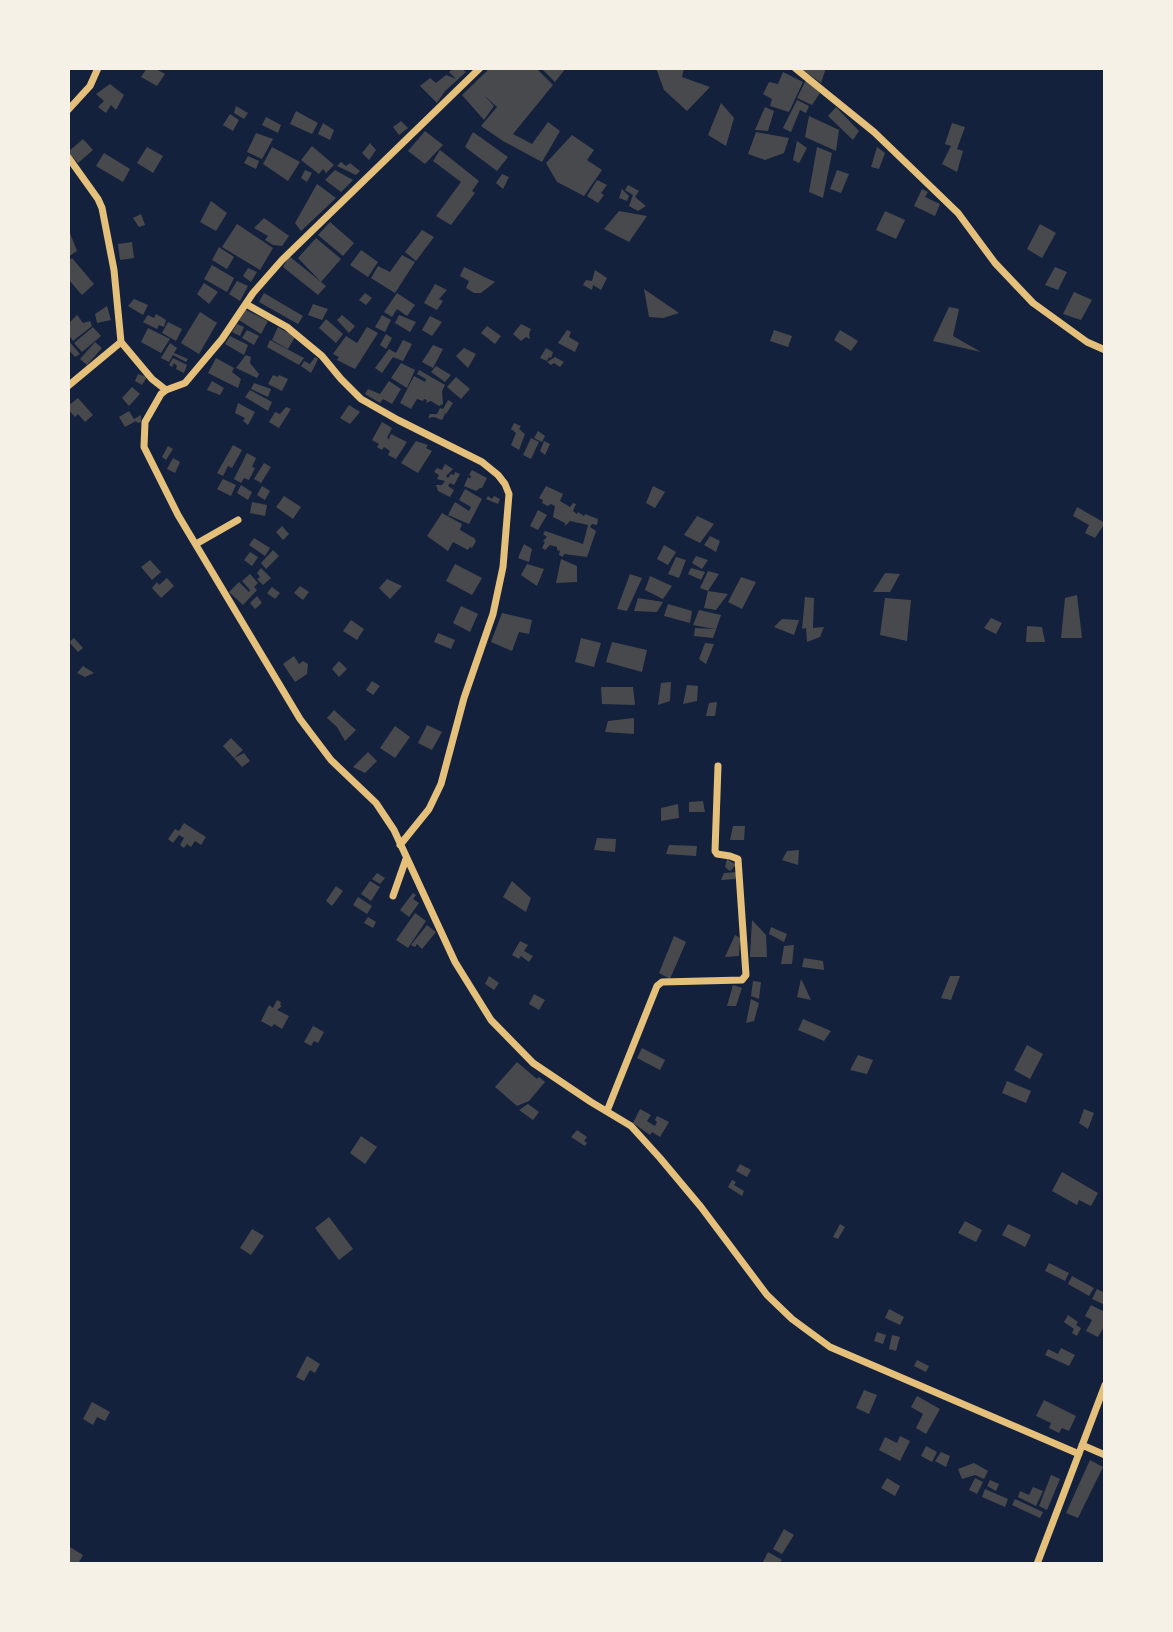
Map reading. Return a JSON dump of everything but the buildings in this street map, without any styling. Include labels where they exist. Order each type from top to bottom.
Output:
[{"type":"street","points":[[68,110],[90,86],[98,68]]},
{"type":"street","points":[[480,68],[282,260],[196,373],[185,383],[161,394],[145,422],[144,447],[178,515],[300,719],[331,760],[376,803],[394,830],[455,962],[491,1020],[533,1063],[631,1126],[701,1207],[767,1295],[792,1319],[830,1347],[1079,1454]]},
{"type":"street","points":[[795,68],[874,132],[958,213],[995,263],[1033,303],[1087,342],[1105,350]]},
{"type":"street","points":[[68,157],[102,208],[114,270],[121,342],[152,379],[166,390]]},
{"type":"street","points":[[246,304],[287,327],[322,356],[361,399],[482,462],[498,475],[509,494],[503,567],[493,614],[464,698],[441,784],[429,809],[400,845]]},
{"type":"street","points":[[68,386],[121,342]]},
{"type":"street","points":[[196,544],[238,520]]},
{"type":"street","points":[[607,1111],[657,986],[662,982],[742,980],[746,975],[738,859],[715,851],[718,766]]},
{"type":"street","points":[[393,896],[406,859]]},
{"type":"street","points":[[1037,1564],[1105,1385]]},
{"type":"street","points":[[1082,1445],[1105,1455]]}]
